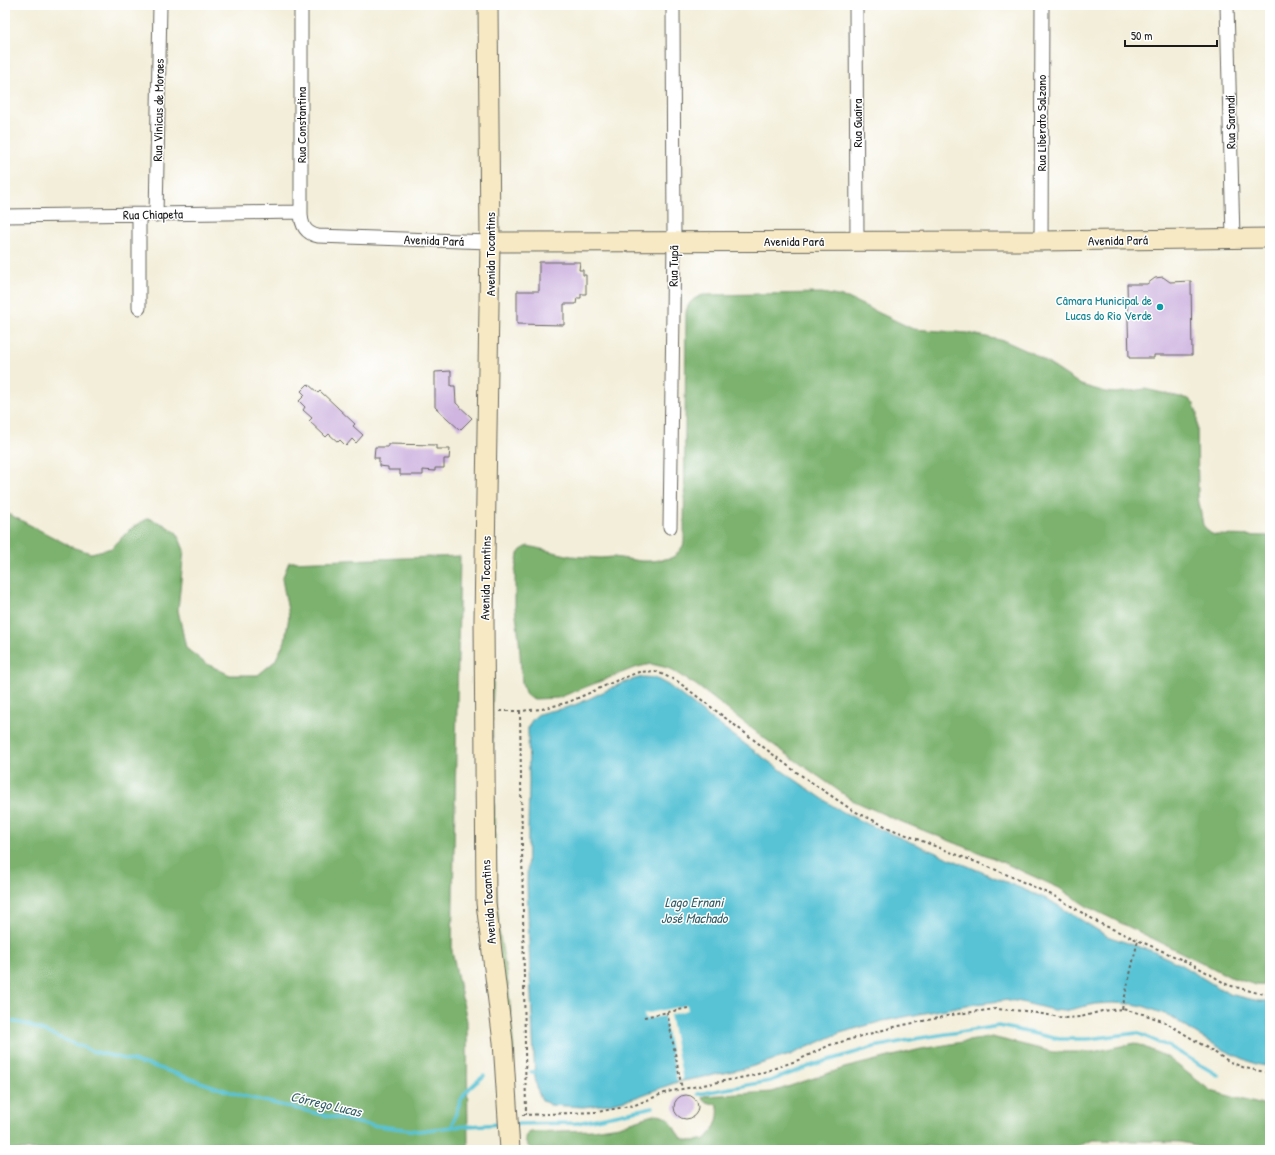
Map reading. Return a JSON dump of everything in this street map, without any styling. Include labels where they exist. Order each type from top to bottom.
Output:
[{"type":"street","name":"Rua Vinicus de Moraes","points":[[156,215],[160,5]]},
{"type":"street","name":"Rua Constantina","points":[[301,5],[301,212],[302,224],[305,229],[312,235],[318,236]]},
{"type":"street","name":"Avenida Tocantins","points":[[488,5],[490,242],[484,613],[486,902],[503,1042],[517,1115],[510,1149]]},
{"type":"street","name":"Rua Tupã","points":[[670,527],[674,241],[673,5]]},
{"type":"street","name":"Rua Guaíra","points":[[856,5],[857,241]]},
{"type":"street","name":"Rua Liberato Salzano","points":[[1041,241],[1042,5]]},
{"type":"street","name":"Rua Sarandí","points":[[1227,5],[1233,238]]},
{"type":"street","name":"Rua Chiapeta","points":[[5,216],[301,212]]},
{"type":"street","points":[[139,215],[139,308]]},
{"type":"street","name":"Avenida Pará","points":[[318,236],[490,242],[1041,241],[1270,238]]},
{"type":"path","points":[[484,712],[542,709],[569,702],[639,672],[655,671],[678,681],[792,769],[852,810],[891,829],[999,871],[1042,890],[1101,924],[1194,965],[1228,985],[1258,993],[1270,994]]},
{"type":"path","points":[[520,711],[517,1115],[597,1112],[635,1105],[667,1092],[755,1075],[796,1061],[836,1044],[894,1027],[957,1014],[996,1009],[1025,1011],[1065,1018],[1081,1017],[1102,1010],[1122,1009],[1143,1014],[1165,1022],[1230,1062],[1245,1068],[1270,1073]]},
{"type":"path","points":[[1122,1009],[1138,940]]},
{"type":"path","points":[[644,1017],[688,1008]]},
{"type":"path","points":[[667,1012],[682,1089]]},
{"type":"green space","points":[[822,293],[848,298],[913,329],[968,333],[1005,341],[1034,354],[1081,385],[1106,392],[1116,393],[1145,389],[1189,399],[1194,404],[1197,413],[1198,497],[1203,525],[1210,533],[1215,535],[1270,536],[1270,986],[1256,985],[1230,977],[1088,907],[1059,888],[993,858],[892,818],[852,800],[768,741],[696,685],[668,668],[651,664],[634,668],[558,698],[535,699],[526,695],[522,684],[515,607],[515,572],[518,554],[521,550],[528,546],[571,556],[600,558],[614,557],[641,561],[653,561],[671,558],[676,555],[683,546],[686,312],[690,303],[694,299],[703,295]]},
{"type":"green space","points":[[5,512],[72,547],[91,553],[112,548],[129,530],[148,518],[163,524],[177,533],[184,550],[178,610],[186,648],[205,663],[230,675],[258,675],[275,661],[285,641],[289,616],[282,579],[289,562],[460,556],[452,951],[467,1021],[468,1150],[5,1150]]},
{"type":"green space","points":[[491,653],[494,671],[492,709],[496,882],[499,931],[508,983],[514,1054],[511,1068],[492,883]]},
{"type":"green space","points":[[992,1037],[1053,1052],[1093,1052],[1135,1043],[1167,1057],[1211,1091],[1270,1107],[1270,1150],[1210,1150],[1196,1145],[1179,1142],[1093,1140],[1068,1150],[959,1150],[928,1146],[911,1150],[533,1150],[526,1144],[525,1141],[526,1136],[531,1132],[593,1130],[619,1126],[656,1114],[667,1118],[682,1138],[692,1141],[706,1139],[716,1124],[718,1106],[705,1101],[702,1098],[704,1096],[772,1092],[844,1068],[921,1049]]},
{"type":"water","name":"Lago Ernani José Machado","points":[[643,677],[655,678],[668,685],[768,761],[836,808],[860,821],[1049,900],[1107,936],[1152,951],[1178,963],[1229,994],[1259,1001],[1270,1001],[1270,1067],[1255,1064],[1222,1049],[1196,1034],[1170,1016],[1143,1006],[1113,1003],[1095,1004],[1064,1011],[1009,1000],[967,1005],[883,1021],[840,1033],[790,1055],[747,1068],[677,1082],[634,1098],[608,1104],[583,1107],[550,1105],[542,1100],[538,1092],[535,1078],[527,884],[529,781],[528,728],[532,720],[539,714],[572,706],[625,682]]},
{"type":"pier","points":[[687,1005],[688,1010],[670,1015],[683,1080],[677,1081],[664,1016],[645,1019],[644,1014]]},
{"type":"building","points":[[539,262],[580,262],[579,270],[583,270],[583,275],[586,275],[586,294],[581,294],[581,298],[577,298],[576,304],[564,304],[564,325],[517,324],[517,291],[539,291]]},
{"type":"building","name":"Câmara Municipal de Lucas do Rio Verde","points":[[1163,277],[1170,282],[1191,281],[1192,355],[1154,355],[1154,358],[1129,358],[1127,284],[1147,284],[1155,278]]},
{"type":"building","points":[[451,371],[451,386],[455,386],[456,403],[472,418],[460,430],[435,407],[435,372]]},
{"type":"building","points":[[308,384],[318,393],[320,391],[355,424],[353,426],[363,435],[356,443],[352,439],[346,446],[340,440],[338,442],[329,434],[326,437],[309,421],[312,418],[303,410],[305,407],[299,401],[305,395],[301,391]]},
{"type":"building","points":[[388,444],[436,445],[436,449],[450,449],[449,459],[444,459],[444,468],[435,468],[435,471],[423,470],[423,475],[400,475],[400,470],[388,470],[388,467],[379,466],[379,458],[374,458],[375,447],[388,447]]},
{"type":"building","points":[[686,1095],[695,1098],[698,1107],[695,1116],[686,1119],[677,1116],[674,1107],[677,1098]]},
{"type":"waterway","name":"Córrego Lucas","points":[[5,1020],[26,1024],[92,1051],[153,1066],[242,1096],[363,1124],[418,1131],[502,1124]]},
{"type":"waterway","points":[[698,1094],[770,1081],[816,1064],[874,1047],[920,1038],[999,1026],[1059,1039],[1088,1039],[1137,1033],[1172,1048],[1219,1076]]},
{"type":"waterway","points":[[452,1127],[462,1098],[470,1087],[484,1076]]},
{"type":"waterway","name":"Córrego Lucas","points":[[514,1124],[577,1123],[653,1107]]},
{"type":"place","name":"Câmara Municipal de Lucas do Rio Verde","points":[[1160,307]]}]
